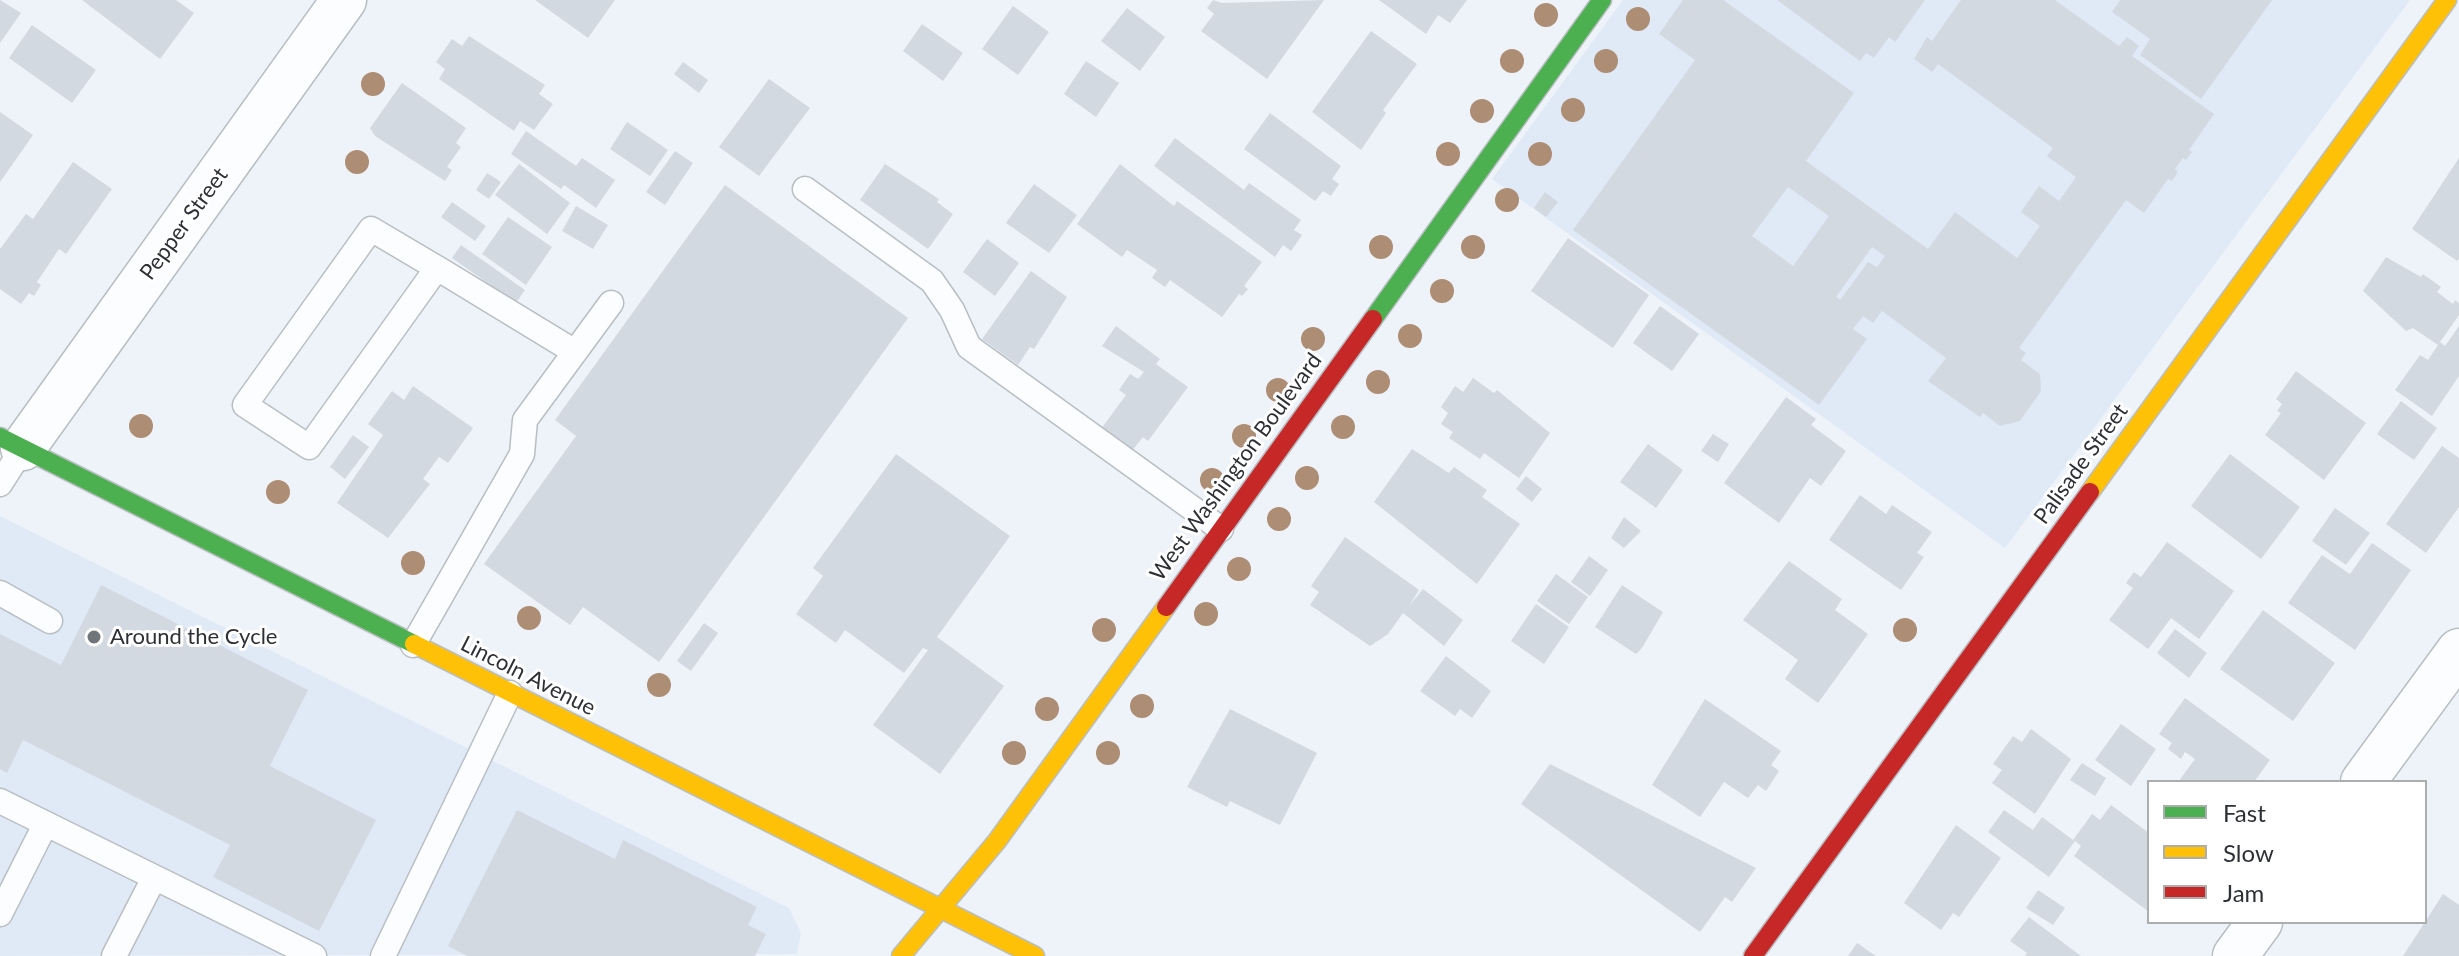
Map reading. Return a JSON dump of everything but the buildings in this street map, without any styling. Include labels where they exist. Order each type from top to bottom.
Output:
[{"type":"street","name":"Pepper Street","points":[[8,456],[344,0]]},
{"type":"street","name":"West Washington Boulevard","points":[[901,956],[997,841],[1602,0]]},
{"type":"street","name":"Palisade Street","points":[[1753,956],[2447,0]]},
{"type":"street","name":"Lincoln Avenue","points":[[8,456],[413,645],[1035,956]]},
{"type":"street","points":[[2364,780],[2459,651]]},
{"type":"street","points":[[2235,956],[2259,924]]},
{"type":"lane","points":[[805,189],[932,281],[952,310],[969,347],[1221,529]]},
{"type":"lane","points":[[437,268],[309,447],[245,405],[371,229],[437,268],[575,352]]},
{"type":"lane","points":[[413,645],[522,454],[525,420],[611,303]]},
{"type":"lane","points":[[0,593],[50,621]]},
{"type":"lane","points":[[383,956],[510,693]]},
{"type":"lane","points":[[0,801],[314,956]]},
{"type":"lane","points":[[0,914],[45,825]]},
{"type":"lane","points":[[114,956],[154,878]]},
{"type":"shaded area","points":[[1623,0],[2410,0],[2005,548],[1492,179]]},
{"type":"shaded area","points":[[0,516],[789,908],[801,933],[797,954],[0,956]]},
{"type":"traffic: fast","points":[[1373,319],[1602,0]]},
{"type":"traffic: fast","points":[[0,437],[414,644]]},
{"type":"traffic: slow","points":[[2090,492],[2447,0]]},
{"type":"traffic: slow","points":[[901,956],[997,841],[1166,607]]},
{"type":"traffic: slow","points":[[414,644],[1035,956]]},
{"type":"traffic: jam","points":[[1166,607],[1373,319]]},
{"type":"traffic: jam","points":[[1753,956],[2090,492]]},
{"type":"place","name":"Around the Cycle","points":[[94,637]]}]
